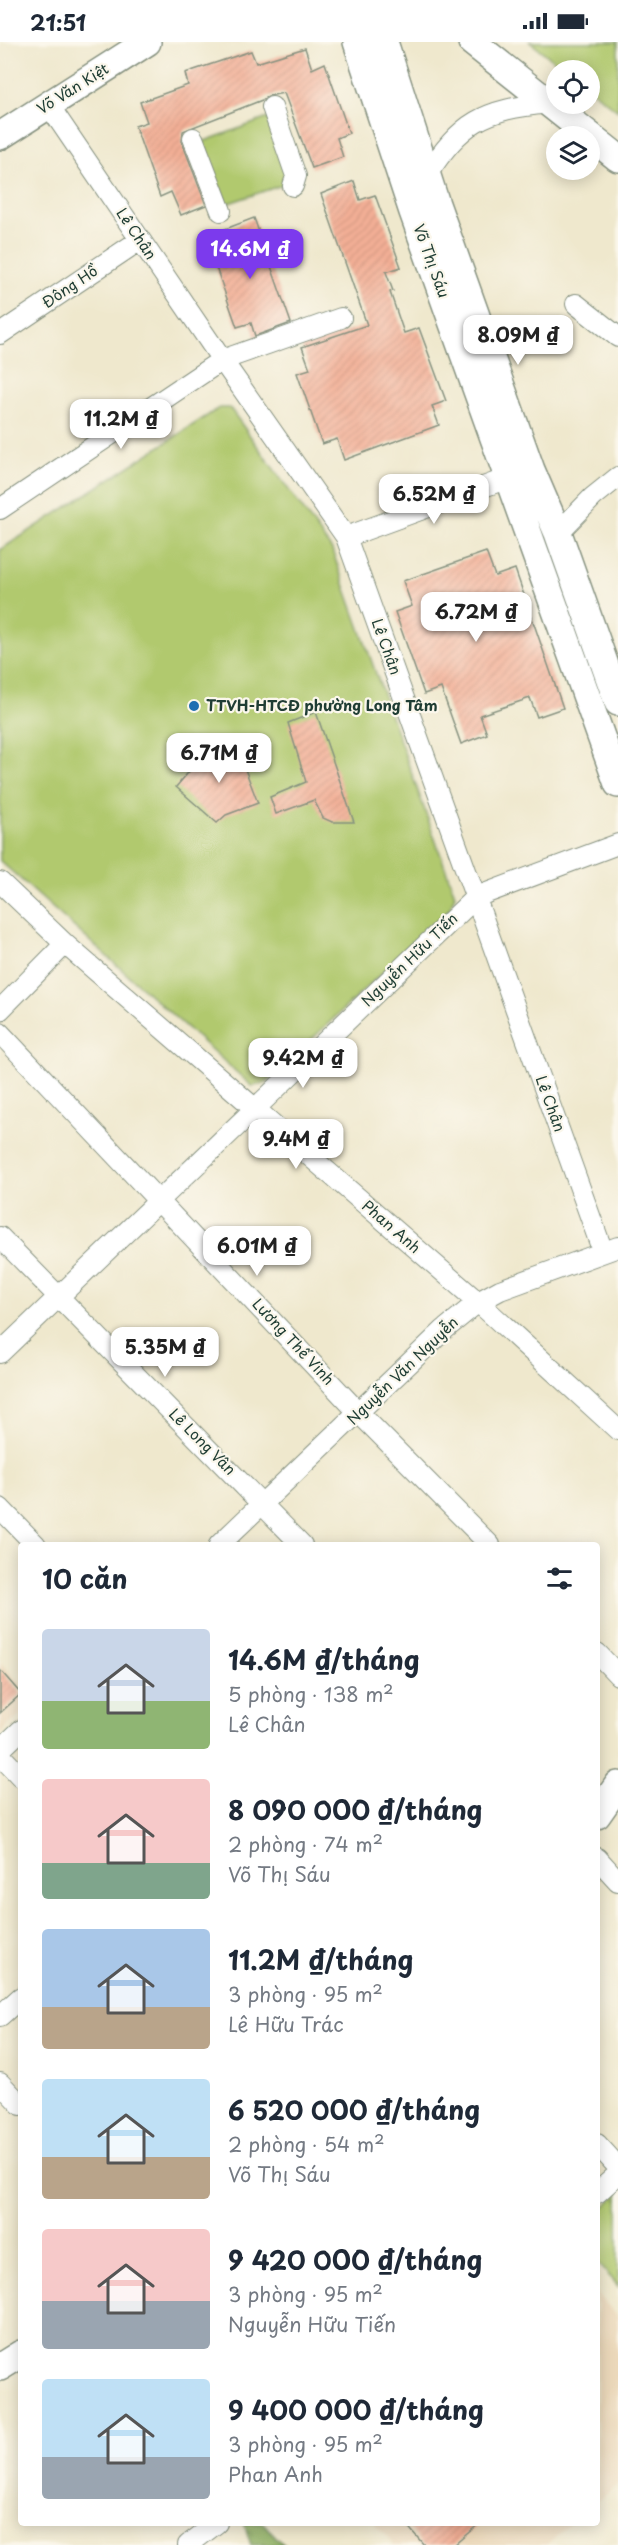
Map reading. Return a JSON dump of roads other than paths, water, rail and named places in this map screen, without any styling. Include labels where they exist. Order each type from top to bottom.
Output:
[{"type":"main road","name":"Võ Văn Kiệt","points":[[0,136],[147,42]]},
{"type":"main road","name":"Võ Thị Sáu","points":[[357,42],[392,151],[618,784]]},
{"type":"main road","name":"Võ Thị Sáu","points":[[384,42],[426,176],[531,470],[558,533],[618,702]]},
{"type":"main road","points":[[472,42],[546,101]]},
{"type":"main road","points":[[562,114],[618,158]]},
{"type":"main road","points":[[600,1811],[618,1785]]},
{"type":"main road","points":[[0,2367],[18,2356]]},
{"type":"street","points":[[426,176],[453,138],[469,124],[486,115],[514,107],[546,103]]},
{"type":"street","name":"Lê Chân","points":[[48,104],[346,537],[476,897],[610,1249]]},
{"type":"street","points":[[272,106],[296,176],[293,186]]},
{"type":"street","points":[[194,138],[221,212]]},
{"type":"street","name":"Đông Hồ","points":[[0,334],[140,240]]},
{"type":"street","points":[[576,304],[618,338]]},
{"type":"street","points":[[0,509],[222,360],[341,318]]},
{"type":"street","points":[[558,533],[593,496],[618,477]]},
{"type":"street","points":[[346,537],[508,478]]},
{"type":"street","name":"Nguyễn Hữu Tiến","points":[[0,1353],[476,897],[618,844]]},
{"type":"street","name":"Phan Anh","points":[[0,882],[65,944],[478,1302],[618,1430]]},
{"type":"street","points":[[0,1010],[65,944]]},
{"type":"street","name":"Lương Thế Vinh","points":[[0,1033],[360,1413],[487,1542]]},
{"type":"street","name":"Lê Long Vân","points":[[0,1237],[299,1542]]},
{"type":"street","name":"Nguyễn Văn Nguyễn","points":[[222,1542],[360,1413],[444,1330],[478,1302],[528,1278],[610,1249]]},
{"type":"street","points":[[0,1508],[33,1542]]},
{"type":"street","points":[[600,1656],[618,1675]]},
{"type":"street","points":[[0,1750],[18,1733]]},
{"type":"street","points":[[0,1755],[18,1774]]},
{"type":"street","points":[[600,1861],[618,1881]]},
{"type":"street","points":[[0,2016],[18,2000]]},
{"type":"street","points":[[0,2083],[18,2102]]},
{"type":"street","points":[[600,2147],[618,2167]]},
{"type":"street","points":[[600,2190],[618,2174]]},
{"type":"street","points":[[188,2545],[210,2526]]},
{"type":"place","name":"TTVH-HTCĐ phường Long Tâm","points":[[194,706]]}]
